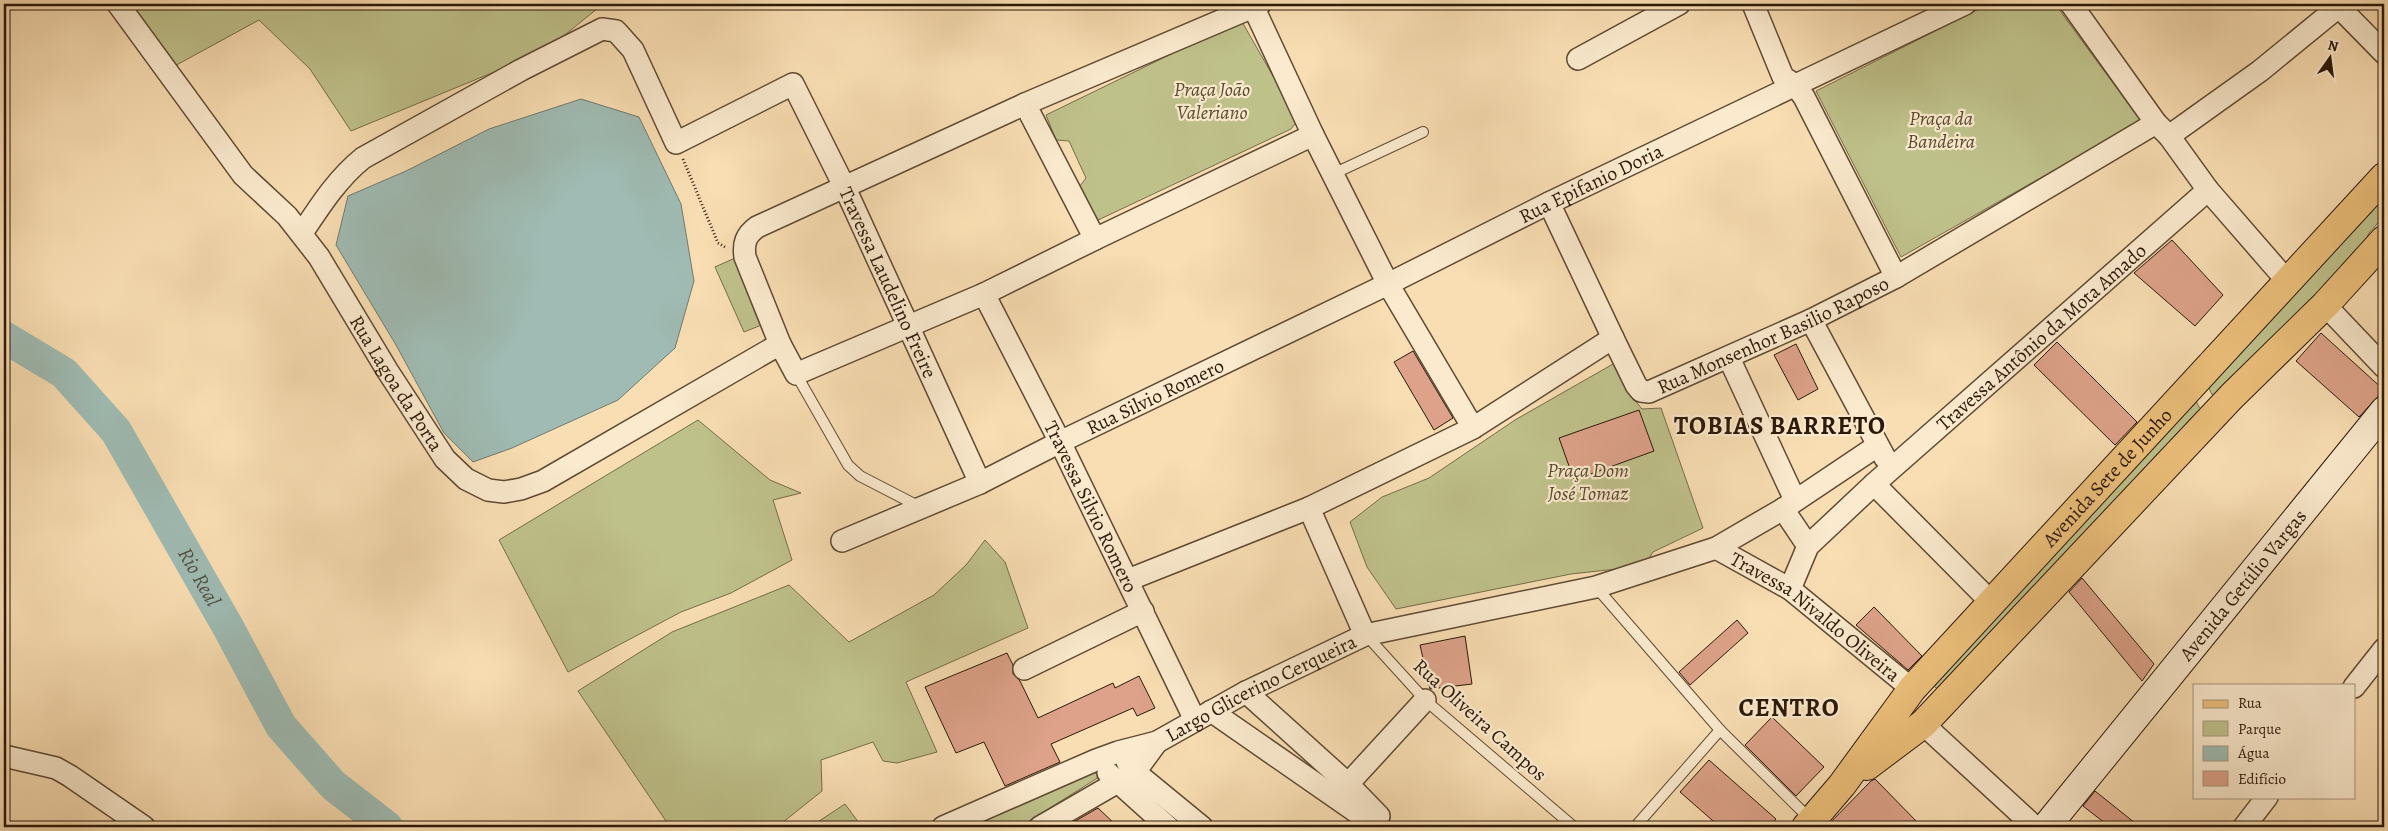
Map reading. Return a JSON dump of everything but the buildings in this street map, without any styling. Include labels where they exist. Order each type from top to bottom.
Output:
[{"type":"main road","name":"Avenida Sete de Junho","points":[[1808,825],[1842,785],[1912,689],[1993,604],[2288,282],[2380,185]]},
{"type":"main road","name":"Avenida Sete de Junho","points":[[1842,785],[1923,724],[2232,396],[2325,305],[2382,238]]},
{"type":"main road","points":[[2216,361],[2204,385],[2205,398],[2208,402],[2218,402],[2232,396]]},
{"type":"street","name":"Rua Lagoa da Porta","points":[[118,4],[243,175],[302,233],[319,257],[387,370],[446,460],[466,479],[488,490],[504,492],[521,489],[543,481],[780,344]]},
{"type":"street","points":[[1578,59],[1679,4]]},
{"type":"street","points":[[1752,4],[1784,77],[1795,85],[1804,97],[1896,277],[2163,130],[2260,71],[2340,5],[2384,53]]},
{"type":"street","points":[[1795,85],[1965,4]]},
{"type":"street","points":[[2071,4],[2208,190],[2288,282]]},
{"type":"street","points":[[1313,135],[984,294],[796,374],[780,344],[744,257],[746,237],[757,227],[1025,104],[1256,5],[1313,135],[1388,284],[1473,428]]},
{"type":"street","points":[[302,233],[347,170],[363,158],[521,70],[602,29],[616,31],[633,50],[676,143]]},
{"type":"street","name":"Travessa Laudelino Freire","points":[[676,143],[793,84],[845,188],[980,483]]},
{"type":"street","name":"Rua Epifanio Doria","points":[[1388,284],[1549,203],[1795,85]]},
{"type":"street","points":[[1025,104],[1095,239]]},
{"type":"street","name":"Travessa Antônio da Mota Amado","points":[[1808,546],[1874,484],[2208,190]]},
{"type":"street","points":[[1128,580],[1308,508],[1473,428],[1613,338],[1549,203]]},
{"type":"street","name":"Rua Monsenhor Basilio Raposo","points":[[1613,338],[1636,385],[1641,391],[1649,392],[1811,320],[1896,277]]},
{"type":"street","name":"Rua Silvio Romero","points":[[842,541],[980,483],[1060,442],[1388,284]]},
{"type":"street","name":"Travessa Silvio Romero","points":[[984,294],[1060,442],[1143,611],[1203,715]]},
{"type":"street","points":[[2325,305],[2384,368]]},
{"type":"street","points":[[1811,320],[1877,446],[1892,469]]},
{"type":"street","points":[[1729,358],[1808,546],[1790,589]]},
{"type":"street","name":"Avenida Getúlio Vargas","points":[[2046,827],[2384,412]]},
{"type":"street","points":[[1308,508],[1365,635],[1596,587],[1716,548],[1789,504],[1877,446]]},
{"type":"street","points":[[1874,484],[1993,604]]},
{"type":"street","name":"Travessa Nivaldo Oliveira","points":[[1716,548],[1790,589],[1912,689]]},
{"type":"street","points":[[1024,669],[1143,611]]},
{"type":"street","name":"Largo Glicerino Cerqueira","points":[[943,827],[1096,760],[1157,742],[1246,692],[1365,635]]},
{"type":"street","points":[[2356,684],[2384,649]]},
{"type":"street","points":[[1246,692],[1348,784],[1390,827]]},
{"type":"street","points":[[1348,784],[1425,700]]},
{"type":"street","points":[[1203,715],[1378,827]]},
{"type":"street","points":[[1923,724],[2035,827]]},
{"type":"street","name":"Largo Glicerino Cerqueira","points":[[1040,827],[1135,772],[1157,742]]},
{"type":"street","points":[[1118,752],[1135,772],[1202,827]]},
{"type":"street","points":[[4,756],[43,764],[63,772],[144,827]]},
{"type":"street","points":[[1096,760],[1116,782],[1168,827]]},
{"type":"street","points":[[2244,827],[2267,798]]},
{"type":"lane","points":[[1333,174],[1424,132]]},
{"type":"lane","points":[[796,374],[848,466],[860,476],[921,507]]},
{"type":"lane","points":[[1596,587],[1720,730],[1808,825]]},
{"type":"lane","name":"Rua Oliveira Campos","points":[[1365,635],[1425,700],[1574,827]]},
{"type":"lane","points":[[1635,827],[1720,730]]},
{"type":"path","points":[[676,143],[718,244],[744,257]]},
{"type":"green space","points":[[122,4],[603,4],[545,51],[351,131],[310,69],[259,20],[171,68]]},
{"type":"green space","name":"Praça da Bandeira","points":[[1989,4],[2055,4],[2141,121],[1901,257],[1816,91]]},
{"type":"green space","name":"Praça João Valeriano","points":[[1241,20],[1298,120],[1291,129],[1096,221],[1080,186],[1086,178],[1069,141],[1056,140],[1046,115]]},
{"type":"green space","points":[[2384,191],[2384,216],[2369,233],[2360,251],[2220,396],[2213,396],[2209,389],[2210,384]]},
{"type":"green space","points":[[735,258],[764,324],[744,332],[715,267]]},
{"type":"green space","name":"Praça Dom José Tomaz","points":[[1613,364],[1628,392],[1642,409],[1661,408],[1703,528],[1653,552],[1644,566],[1571,574],[1396,609],[1367,567],[1350,522],[1382,497],[1429,478],[1515,420]]},
{"type":"green space","points":[[2193,395],[2199,407],[2207,413],[1941,688],[1936,688],[1932,684]]},
{"type":"green space","points":[[698,420],[770,480],[801,493],[773,500],[792,560],[731,593],[681,612],[568,672],[499,540]]},
{"type":"green space","points":[[985,540],[1005,562],[1028,628],[906,682],[937,752],[897,763],[883,761],[873,742],[821,760],[822,791],[777,827],[670,827],[578,691],[672,632],[789,585],[849,642],[934,595],[966,565]]},
{"type":"green space","points":[[1092,773],[1098,773],[1099,777],[1020,827],[966,827]]},
{"type":"green space","points":[[845,804],[862,827],[810,827]]},
{"type":"water","points":[[581,99],[639,117],[681,204],[694,281],[675,348],[618,400],[512,448],[473,462],[444,433],[396,345],[336,245],[348,196],[406,171],[489,129]]},
{"type":"waterway","name":"Rio Real","points":[[4,337],[64,373],[116,431],[228,627],[281,726],[333,785],[387,827]]},
{"type":"district","name":"TOBIAS BARRETO","points":[[1780,426]]},
{"type":"district","name":"CENTRO","points":[[1789,708]]}]
